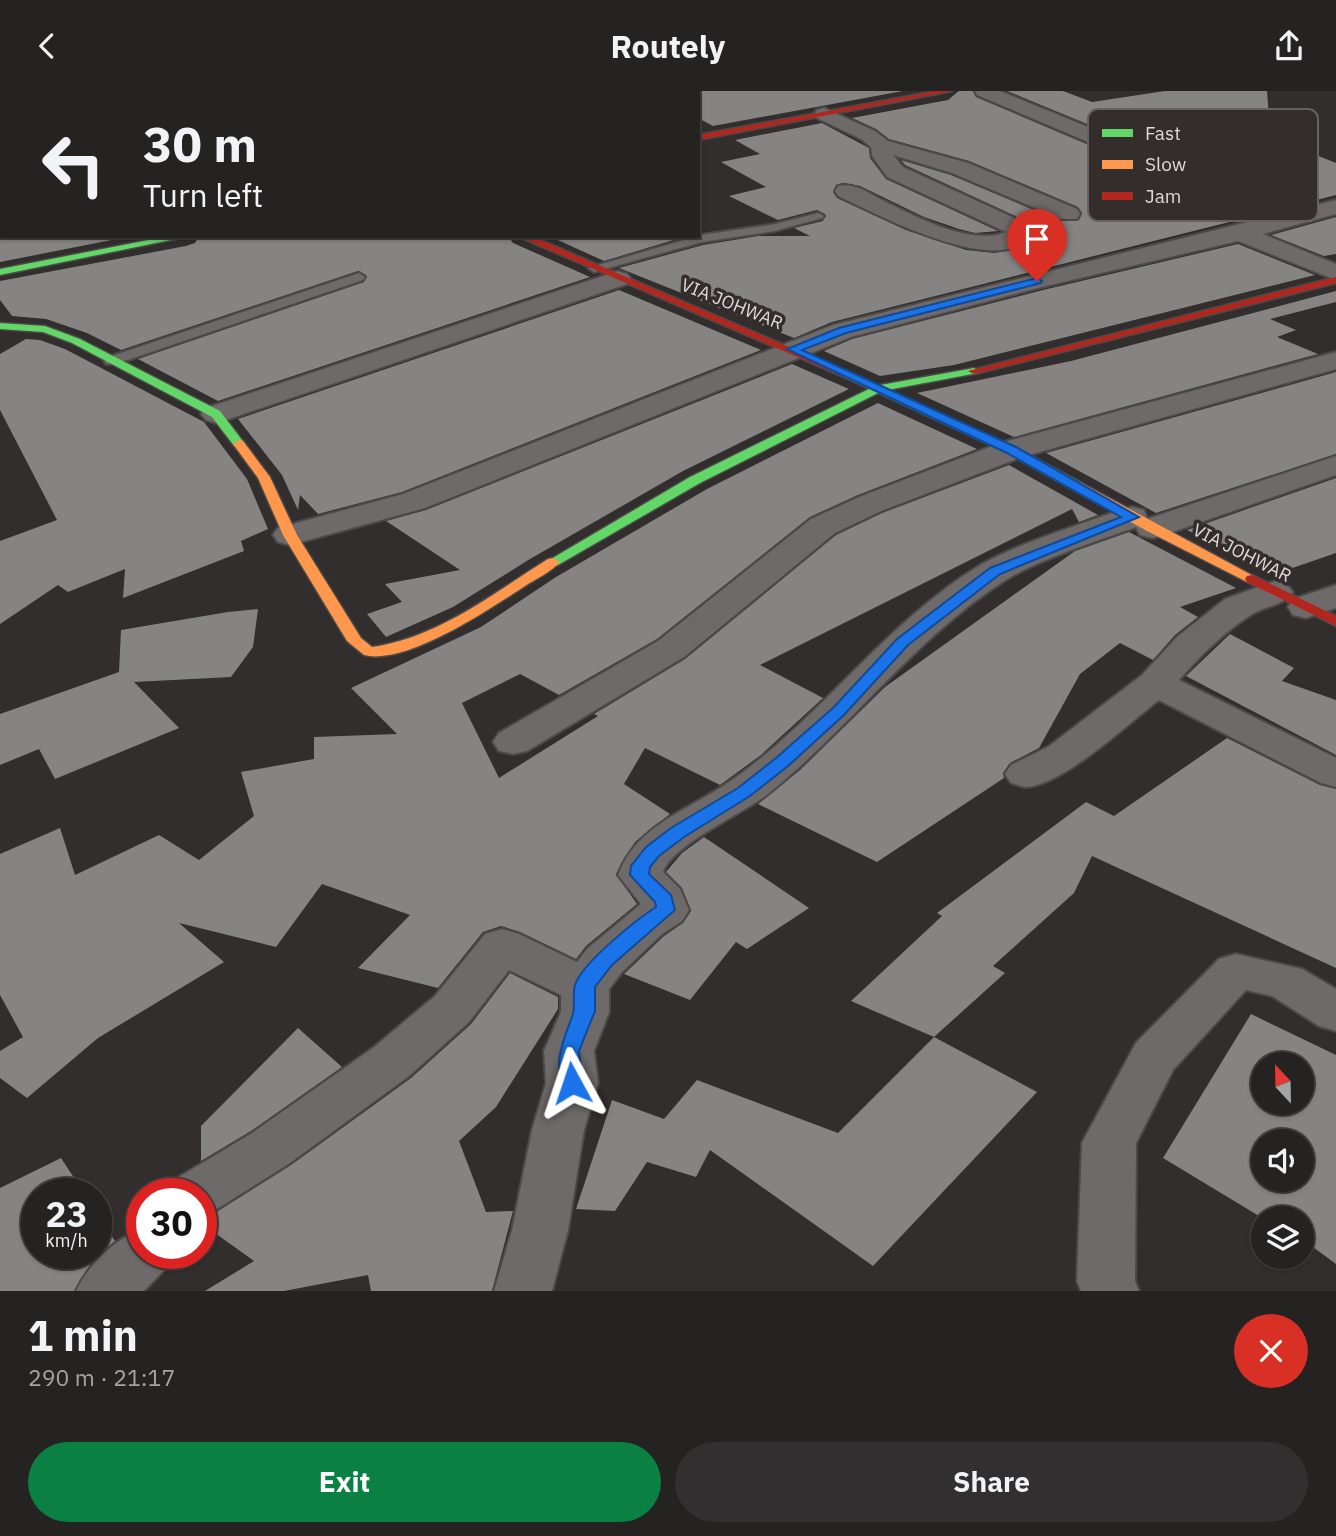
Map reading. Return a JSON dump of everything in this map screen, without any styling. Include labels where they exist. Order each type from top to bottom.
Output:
[{"type":"street","points":[[700,138],[824,114],[897,91]]},
{"type":"street","points":[[700,128],[948,91]]},
{"type":"street","points":[[984,91],[1088,134]]},
{"type":"street","points":[[824,114],[868,135],[881,145],[960,168],[1069,214]]},
{"type":"street","points":[[881,145],[888,165],[906,177],[1017,228],[1021,234],[1014,239],[988,244],[963,242],[846,191],[906,177]]},
{"type":"street","points":[[1318,212],[1336,207]]},
{"type":"street","points":[[290,535],[414,501],[842,331],[1284,221]]},
{"type":"street","points":[[1240,233],[1336,273]]},
{"type":"street","points":[[0,272],[118,238]]},
{"type":"street","points":[[0,259],[170,238]]},
{"type":"street","name":"VIA JOHWAR","points":[[526,238],[606,274],[793,349],[879,388],[1011,450],[1142,522],[1313,604]]},
{"type":"street","points":[[216,414],[606,274]]},
{"type":"street","points":[[0,326],[45,330],[76,341],[216,414],[264,477],[290,535],[355,641],[369,652],[395,650],[467,617],[543,568],[695,480],[879,388],[956,376],[1336,281]]},
{"type":"street","points":[[513,742],[671,649],[823,526],[870,504],[1011,450],[1336,360]]},
{"type":"street","points":[[523,1291],[540,1230],[558,1130],[572,1083],[569,1051],[585,1011],[585,986],[605,960],[646,923],[666,910],[664,899],[640,875],[640,866],[653,852],[678,832],[744,792],[782,762],[838,711],[903,642],[995,571],[1142,522],[1336,465]]},
{"type":"street","points":[[1026,774],[1062,756],[1156,683],[1190,645],[1238,607],[1313,604]]},
{"type":"street","points":[[1156,683],[1336,774]]},
{"type":"street","points":[[217,1181],[271,1148],[391,1062],[452,1009],[502,946],[585,986]]},
{"type":"street","points":[[1110,1291],[1107,1281],[1109,1143],[1154,1057],[1236,971],[1285,981],[1336,1013]]},
{"type":"street","points":[[105,1291],[128,1269]]},
{"type":"lane","points":[[606,274],[701,239],[775,227],[818,216]]},
{"type":"lane","points":[[111,361],[359,277]]},
{"type":"building","points":[[700,91],[903,91],[713,126],[700,119]]},
{"type":"building","points":[[959,91],[973,91],[976,97],[1088,145],[1088,221],[1233,221],[832,322],[794,338],[619,268],[703,245],[758,236],[810,236],[794,228],[823,221],[825,214],[817,210],[778,220],[729,196],[766,187],[721,162],[760,154],[735,140],[822,123],[869,148],[870,158],[886,179],[998,231],[975,233],[959,229],[924,217],[860,186],[844,183],[836,185],[833,192],[837,198],[906,230],[966,250],[994,253],[1018,249],[1036,234],[1026,221],[905,165],[901,160],[951,175],[1060,221],[1079,220],[1082,213],[1078,207],[969,161],[889,139],[876,129],[852,118],[948,100]]},
{"type":"building","points":[[1007,91],[1063,91],[1092,102],[1165,91],[1267,91],[1268,109],[1088,109],[1088,124]]},
{"type":"building","points":[[1318,156],[1336,163],[1336,195],[1318,200]]},
{"type":"building","points":[[1336,217],[1336,254],[1324,256],[1271,235]]},
{"type":"building","points":[[0,238],[122,238],[0,262]]},
{"type":"building","points":[[198,238],[509,238],[513,243],[590,277],[218,401],[138,359],[364,282],[366,275],[358,271],[121,350],[87,333],[46,319],[12,316],[0,300],[0,281],[195,243]]},
{"type":"building","points":[[553,238],[680,238],[604,261]]},
{"type":"building","points":[[1238,244],[1315,275],[954,365],[880,376],[824,351],[852,339]]},
{"type":"building","points":[[619,290],[761,350],[402,492],[318,514],[300,495],[298,510],[282,475],[238,419]]},
{"type":"building","points":[[1336,291],[1336,302],[1270,319],[1296,330],[1277,337],[1318,354],[1014,437],[917,393],[1071,361]]},
{"type":"building","points":[[26,339],[40,340],[65,349],[204,422],[247,479],[268,529],[241,541],[244,551],[123,598],[125,569],[68,592],[58,585],[0,624],[0,541],[57,520],[0,410],[0,354]]},
{"type":"building","points":[[792,364],[849,389],[683,471],[530,559],[453,607],[386,637],[367,614],[402,602],[385,584],[460,570],[386,521],[426,510]]},
{"type":"building","points":[[1336,372],[1336,454],[1156,513],[1046,453]]},
{"type":"building","points":[[878,403],[977,449],[858,495],[810,517],[657,639],[559,695],[520,674],[462,703],[499,778],[598,716],[594,714],[685,659],[836,535],[882,513],[1009,465],[1098,515],[1079,522],[1072,509],[760,665],[823,698],[761,755],[720,785],[645,748],[624,784],[670,814],[635,842],[616,874],[637,904],[586,946],[576,959],[520,932],[501,926],[483,932],[438,988],[358,968],[410,915],[322,884],[276,947],[179,923],[224,962],[98,1038],[27,1098],[0,1078],[0,1051],[23,1037],[0,995],[0,854],[60,828],[75,875],[159,835],[199,860],[254,816],[241,772],[314,759],[314,737],[397,734],[351,688],[481,627],[556,577],[707,489]]},
{"type":"building","points":[[1336,478],[1336,553],[1275,574],[1187,530]]},
{"type":"building","points":[[1129,532],[1236,588],[1180,607],[1198,617],[1175,635],[1153,660],[1120,643],[1080,674],[1039,748],[1010,763],[1003,773],[1004,778],[877,862],[758,804],[800,770],[885,687],[1075,551]]},
{"type":"building","points":[[258,609],[253,647],[231,677],[134,682],[179,728],[55,779],[39,749],[0,765],[0,714],[119,672],[121,630]]},
{"type":"building","points":[[1230,634],[1294,668],[1282,681],[1336,700],[1336,755],[1186,676]]},
{"type":"building","points":[[1227,738],[1320,785],[1336,789],[1336,968],[1092,856],[1074,893],[993,966],[1005,973],[934,1037],[851,1001],[942,916],[937,913],[1086,802],[1114,816]]},
{"type":"building","points":[[704,837],[809,908],[747,949],[736,942],[690,1000],[624,974],[664,936],[683,923],[691,911],[682,888],[666,872],[682,853]]},
{"type":"building","points":[[510,973],[558,997],[558,1009],[496,1107],[459,1141],[486,1212],[513,1211],[492,1291],[371,1291],[368,1275],[284,1291],[205,1291],[254,1261],[217,1234],[217,1211],[291,1165],[411,1078],[471,1024]]},
{"type":"building","points":[[1251,1014],[1336,1055],[1336,1264],[1314,1248],[1314,1206],[1251,1206],[1251,1211],[1163,1158]]},
{"type":"building","points":[[298,1028],[342,1067],[251,1131],[201,1161],[201,1126]]},
{"type":"building","points":[[934,1037],[1037,1092],[873,1266],[710,1150],[696,1177],[647,1162],[615,1211],[576,1209],[612,1100],[664,1119],[697,1080],[838,1133]]},
{"type":"building","points":[[61,1158],[74,1178],[21,1178],[21,1269],[87,1269],[74,1291],[0,1291],[0,1188]]},
{"type":"traffic: fast","points":[[0,272],[175,238]]},
{"type":"traffic: fast","points":[[0,326],[45,329],[76,341],[216,414],[239,444]]},
{"type":"traffic: fast","points":[[553,562],[695,480],[879,388],[974,371]]},
{"type":"traffic: slow","points":[[848,375],[1011,450],[1152,528],[1252,579]]},
{"type":"traffic: slow","points":[[239,444],[264,477],[290,535],[355,641],[369,652],[419,641],[442,630],[553,562]]},
{"type":"traffic: jam","points":[[700,138],[948,91]]},
{"type":"traffic: jam","points":[[527,238],[848,375]]},
{"type":"traffic: jam","points":[[974,371],[1336,280]]},
{"type":"traffic: jam","points":[[1252,579],[1336,622]]},
{"type":"route","points":[[572,1083],[569,1051],[585,1011],[585,986],[605,960],[646,923],[666,910],[664,899],[640,875],[640,866],[653,852],[678,832],[744,792],[782,762],[838,711],[903,642],[995,571],[1132,517],[1011,450],[793,349],[842,331],[1037,281]]}]
